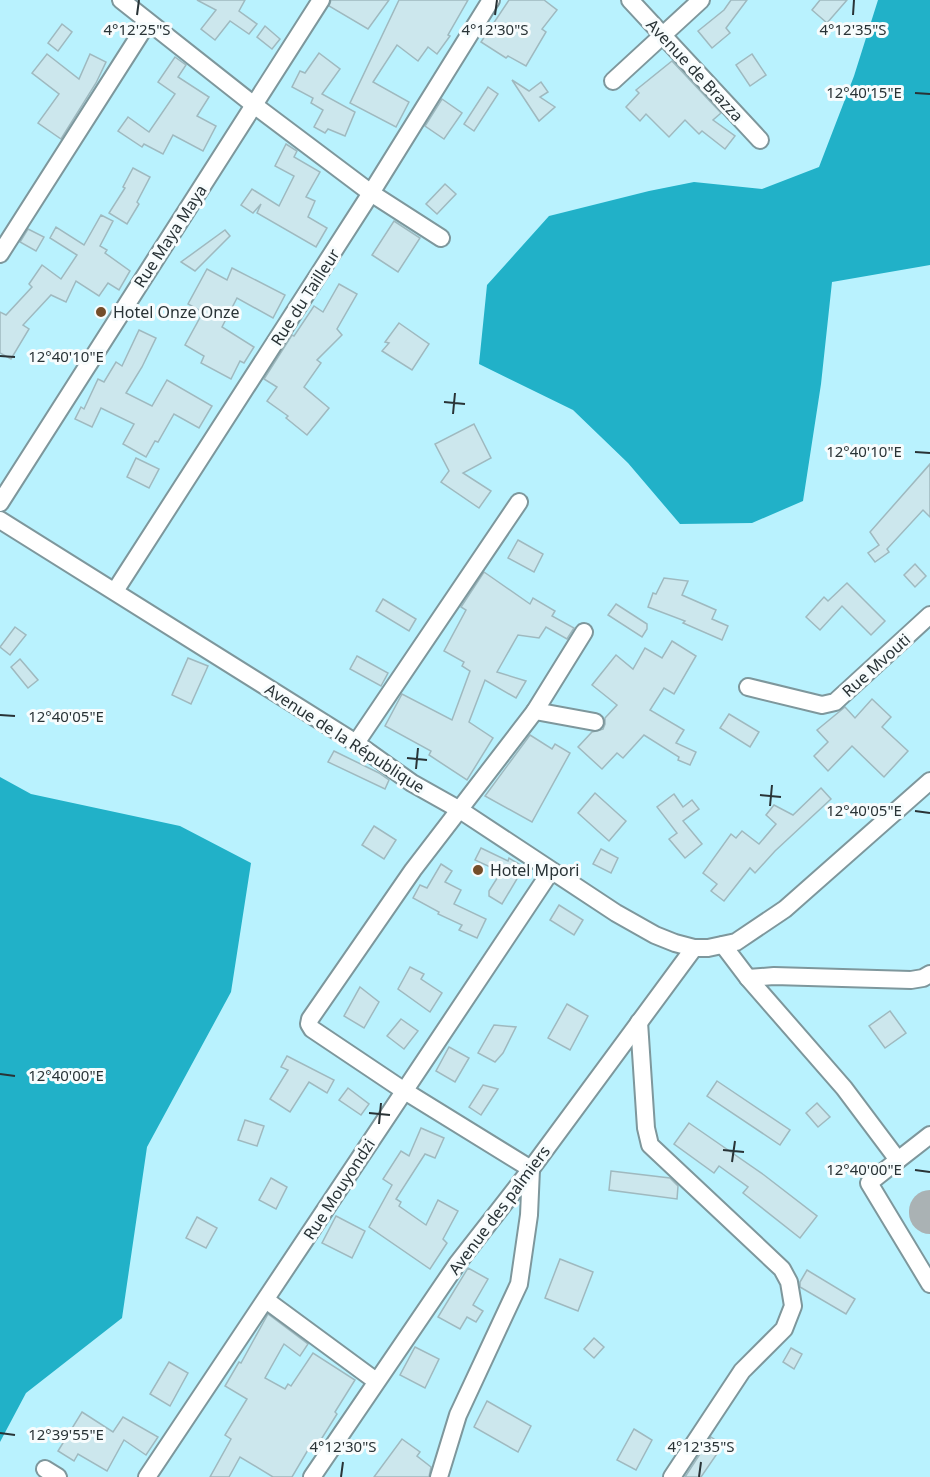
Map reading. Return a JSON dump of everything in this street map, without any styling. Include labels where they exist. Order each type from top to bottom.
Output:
[{"type":"street","name":"Rue Maya Maya","points":[[0,503],[321,0]]},
{"type":"street","name":"Rue du Tailleur","points":[[115,591],[492,0]]},
{"type":"street","name":"Avenue de Brazza","points":[[630,0],[760,140]]},
{"type":"street","points":[[613,81],[701,0]]},
{"type":"street","points":[[128,3],[148,22],[254,105],[371,193],[441,238]]},
{"type":"street","points":[[0,254],[148,22]]},
{"type":"street","points":[[356,743],[519,502]]},
{"type":"street","name":"Avenue de la République","points":[[0,520],[356,743],[412,783],[460,810],[551,871],[655,935],[694,948]]},
{"type":"street","name":"Rue Mvouti","points":[[748,687],[822,705],[835,702],[930,615]]},
{"type":"street","points":[[439,1477],[458,1415],[519,1284],[529,1215],[531,1168],[403,1090],[312,1029],[309,1024],[310,1019],[413,870],[535,711],[584,632]]},
{"type":"street","points":[[535,711],[595,722]]},
{"type":"street","points":[[694,948],[736,942],[785,909],[930,781]]},
{"type":"street","name":"Rue Mouyondzi","points":[[147,1477],[551,871]]},
{"type":"street","points":[[723,945],[748,978],[844,1088],[898,1160]]},
{"type":"street","name":"Avenue des palmiers","points":[[312,1477],[457,1264],[694,948]]},
{"type":"street","points":[[748,978],[774,976],[911,980],[930,974]]},
{"type":"street","points":[[639,1022],[646,1128],[650,1145],[782,1269],[789,1282],[793,1306],[784,1329],[742,1371],[672,1477]]},
{"type":"street","points":[[930,1135],[869,1183],[930,1284]]},
{"type":"street","points":[[266,1300],[376,1381]]},
{"type":"shaded area","points":[[0,0],[930,0],[930,1477],[0,1477]]},
{"type":"water","points":[[878,0],[930,0],[930,265],[832,282],[821,384],[803,501],[752,523],[680,524],[628,463],[573,410],[479,364],[487,285],[549,216],[694,182],[762,189],[819,167],[854,76]]},
{"type":"water","points":[[0,777],[31,794],[180,826],[251,863],[231,992],[147,1147],[122,1318],[26,1393],[0,1442]]},
{"type":"building","points":[[197,0],[245,0],[239,11],[257,24],[249,34],[230,21],[215,40],[201,29],[216,10]]},
{"type":"building","points":[[331,0],[389,0],[368,29],[329,6]]},
{"type":"building","points":[[399,0],[468,0],[448,35],[450,36],[437,54],[428,47],[418,61],[397,45],[373,82],[409,102],[396,127],[350,103]]},
{"type":"building","points":[[509,0],[544,0],[557,10],[542,29],[546,32],[526,66],[508,56],[506,58],[481,42]]},
{"type":"building","points":[[731,0],[747,0],[726,28],[730,33],[712,48],[698,31],[724,10]]},
{"type":"building","points":[[820,0],[847,0],[827,23],[812,10]]},
{"type":"building","points":[[62,24],[72,32],[58,51],[48,43]]},
{"type":"building","points":[[265,26],[280,39],[272,49],[257,37]]},
{"type":"building","points":[[319,53],[340,69],[322,94],[355,112],[345,136],[328,129],[325,133],[314,127],[323,110],[311,103],[313,98],[292,87],[300,71],[305,73]]},
{"type":"building","points":[[47,54],[79,79],[90,54],[106,62],[96,83],[61,139],[38,123],[59,94],[32,73]]},
{"type":"building","points":[[752,54],[766,75],[750,86],[736,65]]},
{"type":"building","points":[[175,57],[186,65],[178,77],[209,97],[197,116],[216,126],[203,151],[173,135],[163,154],[144,144],[142,147],[118,131],[128,117],[149,132],[175,94],[158,82]]},
{"type":"building","points":[[672,61],[721,113],[713,120],[735,136],[725,149],[702,131],[699,134],[685,120],[669,137],[646,114],[640,121],[626,107],[639,93],[636,90]]},
{"type":"building","points":[[512,80],[529,91],[541,82],[548,92],[540,97],[555,107],[539,121]]},
{"type":"building","points":[[488,87],[498,94],[474,131],[464,124]]},
{"type":"building","points":[[442,99],[462,113],[444,139],[425,126]]},
{"type":"building","points":[[286,144],[297,151],[294,157],[320,172],[306,197],[315,201],[308,217],[327,228],[316,247],[257,213],[261,204],[253,213],[241,205],[252,189],[279,206],[294,176],[275,166]]},
{"type":"building","points":[[133,168],[150,177],[137,202],[139,204],[127,224],[109,213],[125,188],[123,187]]},
{"type":"building","points":[[445,184],[456,194],[437,214],[426,204]]},
{"type":"building","points":[[101,215],[113,221],[100,246],[107,250],[105,253],[130,271],[119,290],[108,283],[99,296],[76,281],[66,302],[51,295],[23,325],[29,329],[11,359],[0,353],[0,312],[6,315],[32,287],[29,284],[42,265],[61,279],[77,255],[50,238],[56,227],[84,245]]},
{"type":"building","points":[[394,221],[420,238],[398,272],[372,255]]},
{"type":"building","points":[[28,229],[44,237],[36,251],[20,242]]},
{"type":"building","points":[[225,230],[230,236],[195,271],[181,262]]},
{"type":"building","points":[[232,268],[285,295],[273,318],[237,298],[222,327],[254,347],[244,363],[240,361],[231,379],[201,363],[204,356],[185,345],[203,312],[188,304],[207,269],[227,280]]},
{"type":"building","points":[[339,284],[357,294],[337,329],[342,335],[317,360],[321,363],[304,387],[329,408],[307,435],[286,418],[288,416],[267,401],[277,387],[264,379],[314,306],[323,312]]},
{"type":"building","points":[[399,323],[429,344],[412,370],[382,351],[389,343],[385,342]]},
{"type":"building","points":[[139,330],[156,338],[126,393],[152,406],[167,380],[212,406],[199,428],[174,414],[158,442],[155,441],[146,457],[123,444],[134,424],[101,408],[92,427],[75,419],[81,407],[84,409],[98,379],[104,382],[116,362],[122,366]]},
{"type":"building","points":[[474,424],[491,458],[463,473],[491,491],[479,508],[441,482],[449,471],[435,444]]},
{"type":"building","points":[[136,458],[159,469],[149,488],[127,477]]},
{"type":"building","points":[[930,464],[930,517],[923,510],[887,549],[889,552],[875,562],[868,553],[879,545],[870,532]]},
{"type":"building","points":[[518,540],[543,554],[534,572],[508,558]]},
{"type":"building","points":[[915,564],[926,576],[915,587],[904,575]]},
{"type":"building","points":[[484,572],[530,604],[533,598],[555,611],[552,616],[574,628],[567,639],[546,627],[539,638],[518,635],[497,672],[526,681],[516,698],[485,680],[469,722],[493,738],[467,780],[429,755],[431,751],[385,726],[402,694],[452,720],[470,671],[462,666],[464,662],[444,651],[466,610],[461,607]]},
{"type":"building","points":[[664,578],[688,581],[682,595],[716,610],[712,619],[728,626],[722,640],[683,623],[685,621],[648,607],[653,593],[656,594]]},
{"type":"building","points":[[847,583],[885,621],[871,635],[842,606],[820,630],[806,617],[824,597],[828,601]]},
{"type":"building","points":[[383,599],[416,619],[409,631],[376,611]]},
{"type":"building","points":[[616,604],[647,624],[642,637],[608,615]]},
{"type":"building","points":[[15,627],[26,635],[10,655],[0,647]]},
{"type":"building","points":[[672,641],[696,656],[674,694],[664,688],[650,710],[684,730],[676,743],[696,752],[690,765],[678,760],[679,757],[644,735],[623,758],[617,753],[602,769],[578,747],[592,732],[603,729],[605,718],[617,705],[592,685],[616,655],[633,669],[645,648],[662,658]]},
{"type":"building","points":[[357,656],[388,673],[381,686],[350,669]]},
{"type":"building","points":[[188,658],[208,666],[191,704],[172,695]]},
{"type":"building","points":[[20,659],[38,680],[28,688],[11,667]]},
{"type":"building","points":[[872,699],[891,717],[882,727],[908,751],[884,777],[852,746],[828,771],[814,756],[828,742],[817,730],[845,707],[855,718]]},
{"type":"building","points":[[729,714],[759,732],[750,747],[720,728]]},
{"type":"building","points":[[530,735],[552,749],[555,744],[570,753],[532,822],[485,796]]},
{"type":"building","points":[[334,751],[389,780],[385,789],[328,762]]},
{"type":"building","points":[[821,788],[831,799],[775,851],[755,873],[750,868],[724,901],[711,891],[717,884],[703,873],[731,834],[736,838],[742,831],[759,844],[776,824],[766,815],[774,805],[793,815]]},
{"type":"building","points":[[595,793],[626,821],[609,841],[578,813]]},
{"type":"building","points":[[674,794],[683,807],[692,800],[699,809],[683,821],[702,844],[685,858],[669,839],[677,833],[657,807]]},
{"type":"building","points":[[374,826],[396,840],[384,859],[362,845]]},
{"type":"building","points":[[481,848],[508,861],[509,858],[524,867],[502,904],[489,896],[489,891],[501,872],[475,860]]},
{"type":"building","points":[[601,849],[618,858],[611,873],[593,864]]},
{"type":"building","points":[[441,864],[452,871],[445,882],[461,890],[454,904],[486,919],[477,938],[459,930],[462,925],[438,914],[439,912],[413,898],[420,885],[427,888]]},
{"type":"building","points":[[559,905],[583,920],[574,935],[550,920]]},
{"type":"building","points":[[410,967],[424,974],[421,979],[442,993],[430,1012],[398,989]]},
{"type":"building","points":[[360,987],[379,1002],[364,1028],[344,1016]]},
{"type":"building","points":[[567,1004],[588,1016],[570,1050],[548,1038]]},
{"type":"building","points":[[890,1011],[906,1033],[885,1048],[869,1026]]},
{"type":"building","points":[[401,1019],[418,1031],[404,1049],[387,1036]]},
{"type":"building","points":[[494,1025],[516,1027],[503,1053],[495,1062],[478,1053]]},
{"type":"building","points":[[449,1047],[469,1058],[455,1082],[436,1071]]},
{"type":"building","points":[[287,1056],[334,1080],[327,1093],[309,1082],[290,1112],[270,1099],[288,1070],[281,1067]]},
{"type":"building","points":[[717,1081],[790,1130],[780,1145],[707,1096]]},
{"type":"building","points":[[483,1085],[498,1089],[481,1115],[469,1107]]},
{"type":"building","points":[[348,1088],[369,1104],[361,1115],[339,1100]]},
{"type":"building","points":[[817,1103],[830,1117],[818,1127],[806,1113]]},
{"type":"building","points":[[245,1120],[264,1126],[257,1146],[238,1140]]},
{"type":"building","points":[[689,1123],[764,1175],[817,1216],[800,1238],[743,1193],[748,1187],[719,1166],[714,1173],[674,1144]]},
{"type":"building","points":[[421,1128],[444,1138],[435,1158],[425,1154],[396,1199],[401,1202],[399,1206],[426,1225],[438,1200],[458,1211],[443,1239],[447,1243],[430,1269],[369,1227],[392,1185],[383,1179],[401,1151],[409,1156]]},
{"type":"building","points":[[611,1171],[670,1178],[678,1186],[677,1199],[609,1190]]},
{"type":"building","points":[[271,1178],[287,1187],[276,1209],[259,1200]]},
{"type":"building","points":[[336,1216],[365,1231],[352,1258],[322,1243]]},
{"type":"building","points":[[197,1217],[217,1228],[206,1248],[186,1238]]},
{"type":"building","points":[[560,1259],[593,1272],[578,1311],[545,1298]]},
{"type":"building","points":[[468,1268],[488,1279],[473,1305],[483,1311],[476,1322],[467,1317],[460,1329],[438,1317]]},
{"type":"building","points":[[807,1270],[855,1299],[846,1314],[800,1287],[800,1282]]},
{"type":"building","points":[[268,1314],[308,1344],[300,1356],[284,1344],[265,1378],[285,1389],[288,1384],[291,1386],[313,1353],[355,1380],[317,1446],[312,1443],[292,1477],[273,1477],[240,1457],[229,1477],[210,1477],[231,1439],[225,1435],[247,1399],[225,1386],[239,1362],[241,1363]]},
{"type":"building","points":[[594,1338],[604,1347],[594,1358],[584,1349]]},
{"type":"building","points":[[415,1347],[439,1359],[425,1388],[400,1375]]},
{"type":"building","points":[[791,1348],[802,1354],[794,1369],[783,1362]]},
{"type":"building","points":[[169,1362],[188,1373],[170,1406],[150,1394]]},
{"type":"building","points":[[487,1401],[531,1426],[518,1452],[474,1427]]},
{"type":"building","points":[[82,1412],[113,1432],[123,1417],[158,1437],[146,1455],[124,1440],[107,1471],[78,1454],[74,1461],[58,1451]]},
{"type":"building","points":[[634,1429],[652,1440],[636,1470],[617,1460]]},
{"type":"building","points":[[711,1437],[723,1445],[701,1477],[685,1477]]},
{"type":"building","points":[[402,1439],[420,1452],[417,1456],[431,1467],[429,1477],[374,1477]]},
{"type":"place","name":"Hotel Onze Onze","points":[[101,312]]},
{"type":"place","name":"Hotel Mpori","points":[[478,870]]}]
